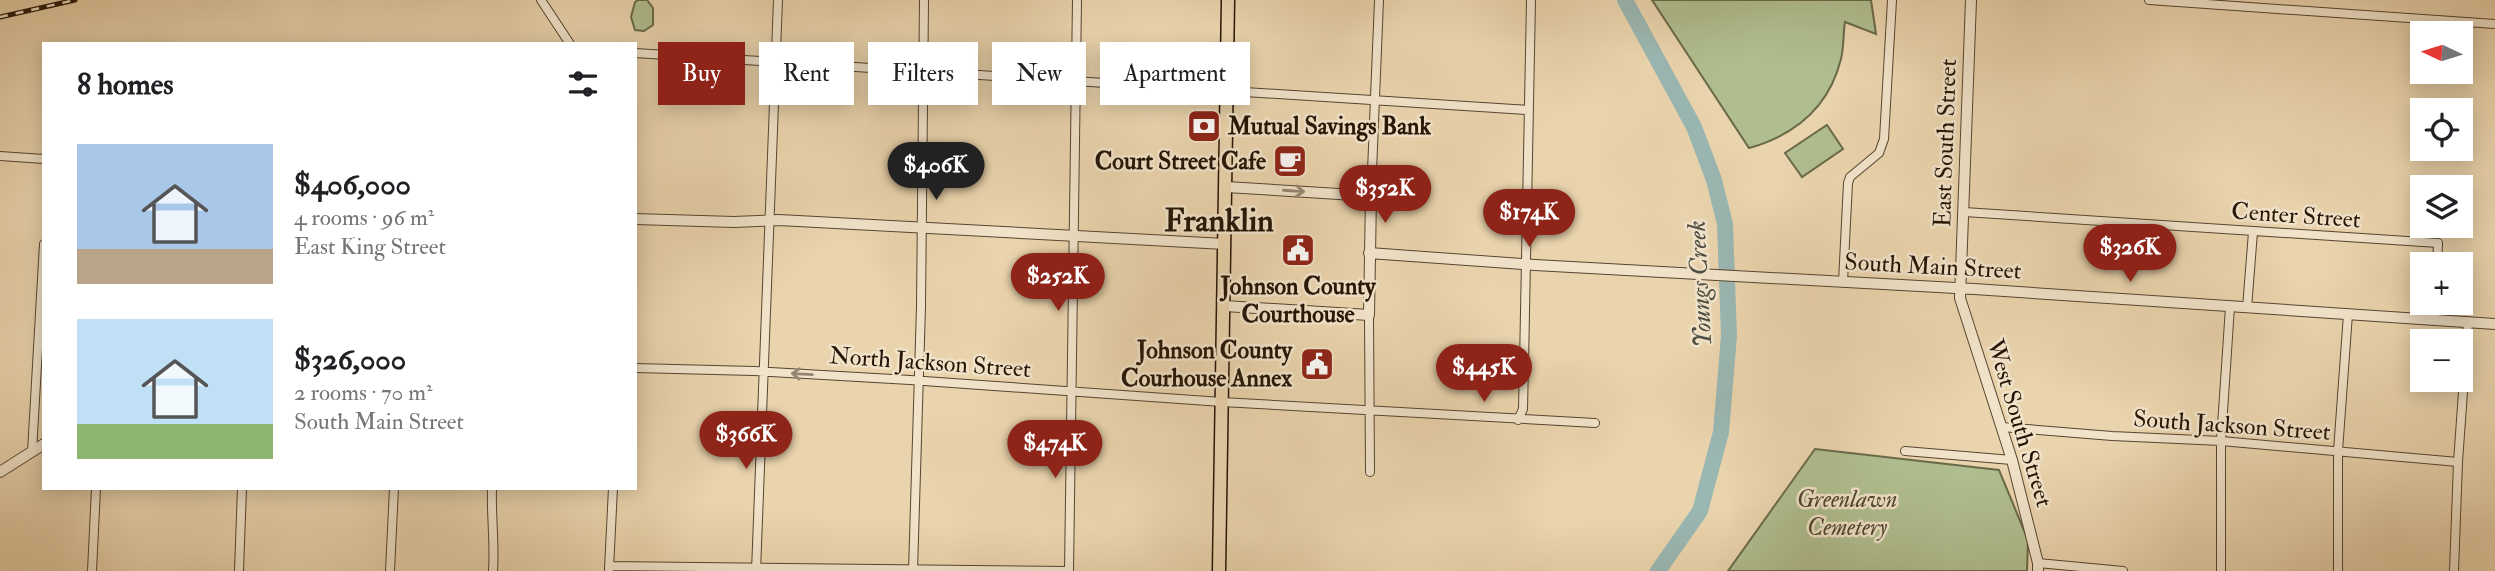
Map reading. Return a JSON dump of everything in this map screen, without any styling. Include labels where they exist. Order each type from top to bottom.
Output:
[{"type":"main road","points":[[1228,0],[1228,42]]},
{"type":"main road","points":[[1219,571],[1227,105]]},
{"type":"street","points":[[541,0],[569,42]]},
{"type":"street","points":[[776,42],[778,0]]},
{"type":"street","points":[[923,42],[924,0]]},
{"type":"street","points":[[1076,42],[1077,0]]},
{"type":"street","points":[[1370,472],[1369,253],[1379,0]]},
{"type":"street","points":[[1518,420],[1523,409],[1531,0]]},
{"type":"street","points":[[1843,282],[1848,183],[1850,177],[1879,153],[1884,139],[1892,0]]},
{"type":"street","name":"East South Street","points":[[1960,288],[1971,0]]},
{"type":"street","points":[[2149,0],[2495,24]]},
{"type":"street","points":[[637,53],[759,61]]},
{"type":"street","points":[[1250,92],[1528,110]]},
{"type":"street","points":[[756,570],[774,105]]},
{"type":"street","points":[[913,570],[923,105]]},
{"type":"street","points":[[613,490],[609,568],[1069,571],[1075,105]]},
{"type":"street","points":[[0,156],[42,159]]},
{"type":"street","points":[[1226,187],[1371,196]]},
{"type":"street","name":"Center Street","points":[[1964,212],[2438,243],[2438,252]]},
{"type":"street","points":[[637,219],[697,222],[770,220],[1225,244]]},
{"type":"street","points":[[2247,308],[2253,232]]},
{"type":"street","name":"South Main Street","points":[[1369,253],[1960,288],[2495,324]]},
{"type":"street","points":[[32,452],[42,279]]},
{"type":"street","name":"West South Street","points":[[1960,288],[1962,304],[2012,460],[2038,567]]},
{"type":"street","points":[[1225,306],[1369,315]]},
{"type":"street","points":[[2221,571],[2221,441],[2230,307]]},
{"type":"street","points":[[2338,571],[2338,451],[2348,314]]},
{"type":"street","points":[[2454,571],[2458,462],[2468,322]]},
{"type":"street","name":"North Jackson Street","points":[[637,368],[764,372],[1222,402]]},
{"type":"street","points":[[1222,402],[1595,423]]},
{"type":"street","name":"South Jackson Street","points":[[2002,427],[2221,441],[2458,462]]},
{"type":"street","points":[[0,472],[42,445]]},
{"type":"street","points":[[1905,451],[2012,460]]},
{"type":"street","points":[[92,571],[96,490]]},
{"type":"street","points":[[239,571],[242,490]]},
{"type":"street","points":[[390,571],[394,490]]},
{"type":"street","points":[[492,490],[490,522],[495,541],[493,571]]},
{"type":"street","points":[[2038,567],[2123,571]]},
{"type":"green space","points":[[638,0],[647,0],[653,8],[653,25],[644,31],[635,30],[631,17]]},
{"type":"green space","points":[[1652,0],[1871,0],[1876,34],[1845,22],[1841,59],[1819,105],[1795,127],[1749,148]]},
{"type":"green space","points":[[1827,125],[1843,149],[1802,177],[1785,153]]},
{"type":"green space","name":"Greenlawn Cemetery","points":[[1815,449],[1999,470],[2028,540],[2027,571],[1728,571]]},
{"type":"waterway","name":"Youngs Creek","points":[[1625,0],[1694,127],[1714,180],[1725,224],[1729,336],[1721,432],[1700,511],[1658,571]]},
{"type":"railway","points":[[0,17],[75,0]]},
{"type":"place","name":"Mutual Savings Bank","points":[[1204,126]]},
{"type":"place","name":"Court Street Cafe","points":[[1290,161]]},
{"type":"place","name":"Johnson County Courthouse","points":[[1298,250]]},
{"type":"place","name":"Johnson County Courhouse Annex","points":[[1317,364]]},
{"type":"district","name":"Franklin","points":[[1219,220]]}]
